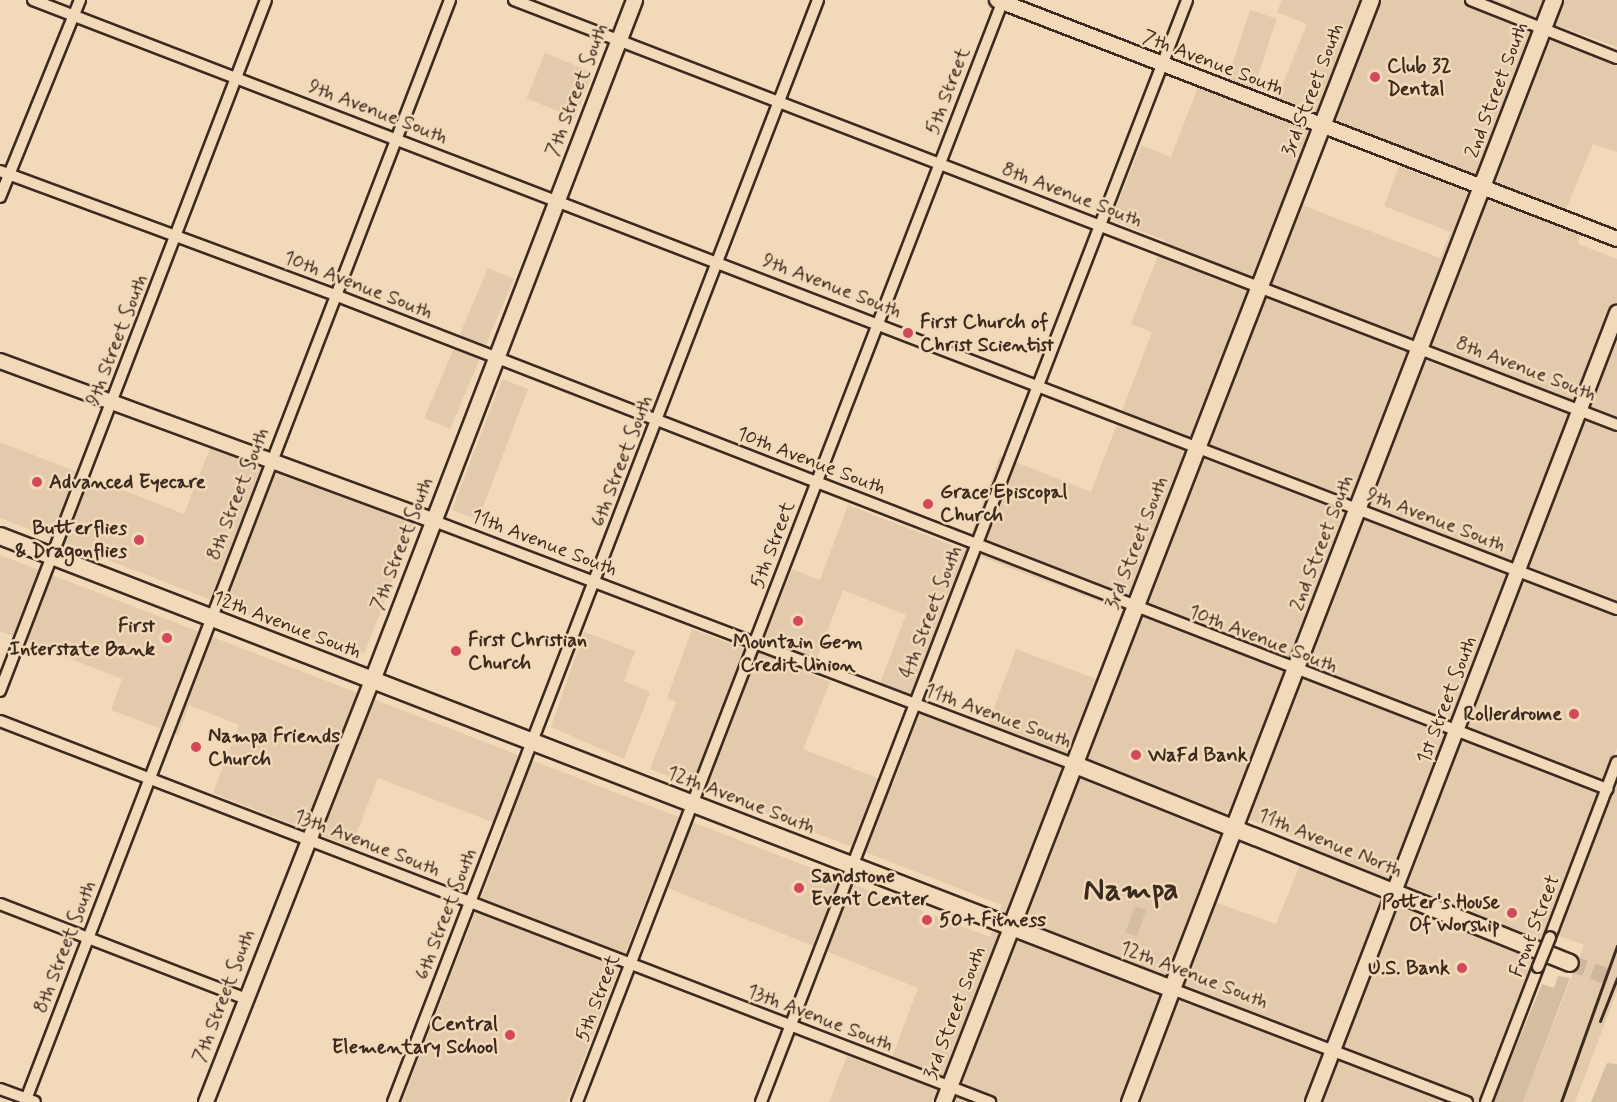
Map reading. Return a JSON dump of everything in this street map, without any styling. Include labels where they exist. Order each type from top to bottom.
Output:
[{"type":"main road","name":"7th Street South","points":[[372,680],[634,0]]},
{"type":"main road","name":"3rd Street South","points":[[943,1102],[1371,0]]},
{"type":"main road","name":"2nd Street South","points":[[1129,1102],[1554,0]]},
{"type":"main road","name":"12th Avenue South","points":[[0,536],[1172,989]]},
{"type":"main road","name":"11th Avenue North","points":[[1074,764],[1570,963]]},
{"type":"street","name":"9th Avenue South","points":[[33,0],[557,198],[1617,609]]},
{"type":"street","points":[[0,197],[4,173],[80,0]]},
{"type":"street","name":"9th Street South","points":[[0,691],[113,404],[266,0]]},
{"type":"street","name":"8th Street South","points":[[29,1101],[88,939],[270,462],[450,0]]},
{"type":"street","name":"8th Avenue South","points":[[514,0],[620,38],[1617,425]]},
{"type":"street","name":"6th Street South","points":[[393,1102],[818,0]]},
{"type":"street","name":"4th Street South","points":[[761,1102],[1187,0]]},
{"type":"street","points":[[1471,0],[1617,58]]},
{"type":"street","name":"7th Avenue South","points":[[1000,1],[1617,239]]},
{"type":"street","name":"5th Street","points":[[577,1102],[940,163],[1000,1]]},
{"type":"street","name":"10th Avenue South","points":[[4,173],[335,295],[1135,608],[1606,789]]},
{"type":"street","name":"1st Street South","points":[[1313,1102],[1617,313]]},
{"type":"street","name":"11th Avenue South","points":[[0,361],[434,521],[915,706],[1074,764]]},
{"type":"street","name":"7th Street South","points":[[206,1102],[307,840],[372,680]]},
{"type":"street","name":"13th Avenue South","points":[[0,721],[990,1102]]},
{"type":"street","name":"Front Street","points":[[1486,1102],[1617,762]]},
{"type":"street","points":[[0,904],[246,999]]},
{"type":"street","name":"12th Avenue South","points":[[1172,989],[1467,1102]]},
{"type":"street","points":[[0,1089],[29,1101]]},
{"type":"shaded area","points":[[1282,0],[1495,0],[1509,5],[1511,0],[1617,0],[1617,47],[1559,26],[1553,40],[1617,66],[1617,152],[1593,144],[1565,211],[1277,99],[1307,24],[1277,12]]},
{"type":"shaded area","points":[[1250,10],[1277,19],[1254,89],[1227,80]]},
{"type":"shaded area","points":[[545,53],[593,72],[575,118],[527,98]]},
{"type":"shaded area","points":[[1198,87],[1327,137],[1302,205],[1440,258],[1450,232],[1384,206],[1399,166],[1580,235],[1578,244],[1617,259],[1617,748],[1481,1102],[829,1102],[847,1056],[887,1071],[918,988],[653,882],[567,1102],[402,1102],[508,828],[378,778],[351,847],[213,793],[239,725],[189,705],[178,735],[111,710],[122,679],[0,631],[0,555],[990,937],[1002,905],[650,769],[676,702],[667,698],[692,629],[758,654],[792,569],[820,580],[848,505],[965,550],[1000,456],[1091,492],[1152,332],[1131,324],[1164,240],[1111,220],[1141,145],[1171,157]],"holes":[[[981,557],[1122,610],[1096,679],[1016,649],[988,724],[925,700]],[[843,590],[906,615],[880,683],[925,700],[893,784],[803,749],[830,682],[811,674]],[[1227,811],[1309,843],[1276,924],[1215,902],[1237,847],[1220,831]]]},
{"type":"shaded area","points":[[488,268],[514,279],[450,429],[424,418]]},
{"type":"shaded area","points":[[502,379],[528,389],[478,520],[452,510]]},
{"type":"shaded area","points":[[0,442],[184,514],[212,443],[415,522],[365,652],[355,656],[0,518]]},
{"type":"shaded area","points":[[584,632],[635,651],[624,681],[650,692],[624,759],[551,727]]},
{"type":"shaded area","points":[[1617,777],[1617,991],[1575,1102],[1523,1102],[1584,945],[1557,935]]},
{"type":"shaded area","points":[[1135,906],[1146,910],[1137,936],[1125,932]]},
{"type":"shaded area","points":[[1558,976],[1570,978],[1523,1102],[1493,1102],[1542,984],[1554,988]]},
{"type":"shaded area","points":[[1607,1063],[1617,1064],[1617,1102],[1591,1102]]},
{"type":"tunnel","points":[[1570,963],[1617,980]]},
{"type":"railway","points":[[1561,1102],[1617,946]]},
{"type":"railway","points":[[1600,1021],[1617,978]]},
{"type":"place","name":"Club 32 Dental","points":[[1375,77]]},
{"type":"place","name":"First Church of Christ Scientist","points":[[908,333]]},
{"type":"place","name":"Advanced Eyecare","points":[[37,482]]},
{"type":"place","name":"Grace Episcopal Church","points":[[928,504]]},
{"type":"place","name":"Butterflies & Dragonflies","points":[[139,540]]},
{"type":"place","name":"Mountain Gem Credit Union","points":[[798,621]]},
{"type":"place","name":"First Interstate Bank","points":[[167,638]]},
{"type":"place","name":"First Christian Church","points":[[456,651]]},
{"type":"place","name":"Rollerdrome","points":[[1574,714]]},
{"type":"place","name":"Nampa Friends Church","points":[[196,747]]},
{"type":"place","name":"WaFd Bank","points":[[1136,755]]},
{"type":"place","name":"Sandstone Event Center","points":[[799,888]]},
{"type":"place","name":"Potter's House Of Worship","points":[[1512,913]]},
{"type":"place","name":"50+ Fitness","points":[[927,920]]},
{"type":"place","name":"U.S. Bank","points":[[1462,968]]},
{"type":"place","name":"Central Elementary School","points":[[510,1035]]},
{"type":"district","name":"Nampa","points":[[1131,890]]}]
